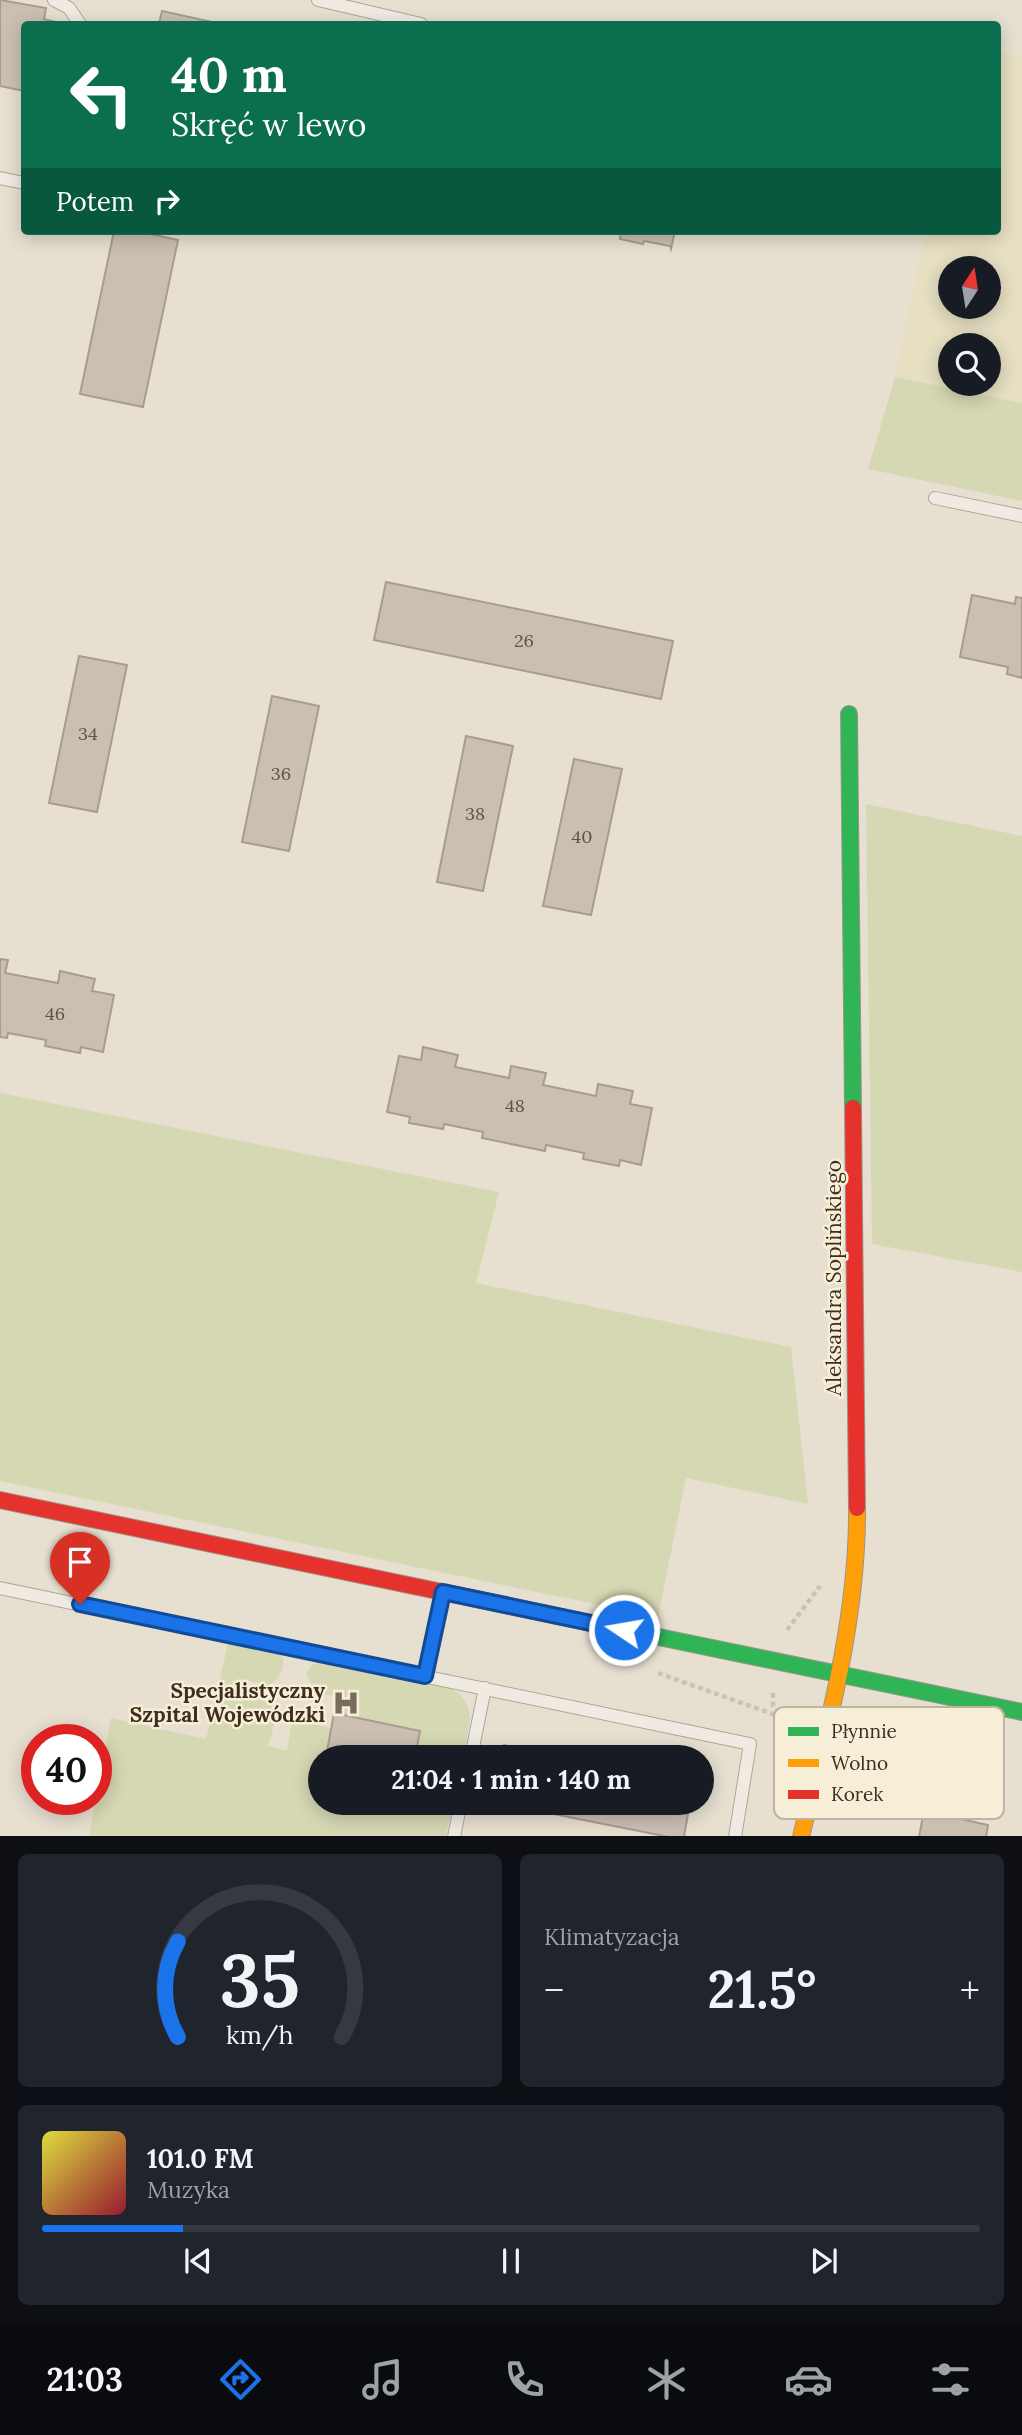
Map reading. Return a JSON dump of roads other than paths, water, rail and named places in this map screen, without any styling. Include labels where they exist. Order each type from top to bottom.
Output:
[{"type":"street","name":"Aleksandra Soplińskiego","points":[[831,1707],[854,1590],[857,1544],[849,714]]},
{"type":"street","points":[[0,1500],[998,1707]]},
{"type":"street","points":[[1004,1708],[1022,1712]]},
{"type":"lane","points":[[54,0],[69,8],[78,21]]},
{"type":"lane","points":[[318,0],[408,21]]},
{"type":"lane","points":[[0,178],[21,182]]},
{"type":"lane","points":[[935,498],[1022,516]]},
{"type":"lane","points":[[0,1588],[750,1744],[736,1836]]},
{"type":"lane","points":[[425,1676],[443,1592]]},
{"type":"lane","points":[[473,1745],[485,1688]]},
{"type":"lane","points":[[453,1836],[458,1815]]},
{"type":"place","name":"Specjalistyczny Szpital Wojewódzki","points":[[346,1703]]}]
